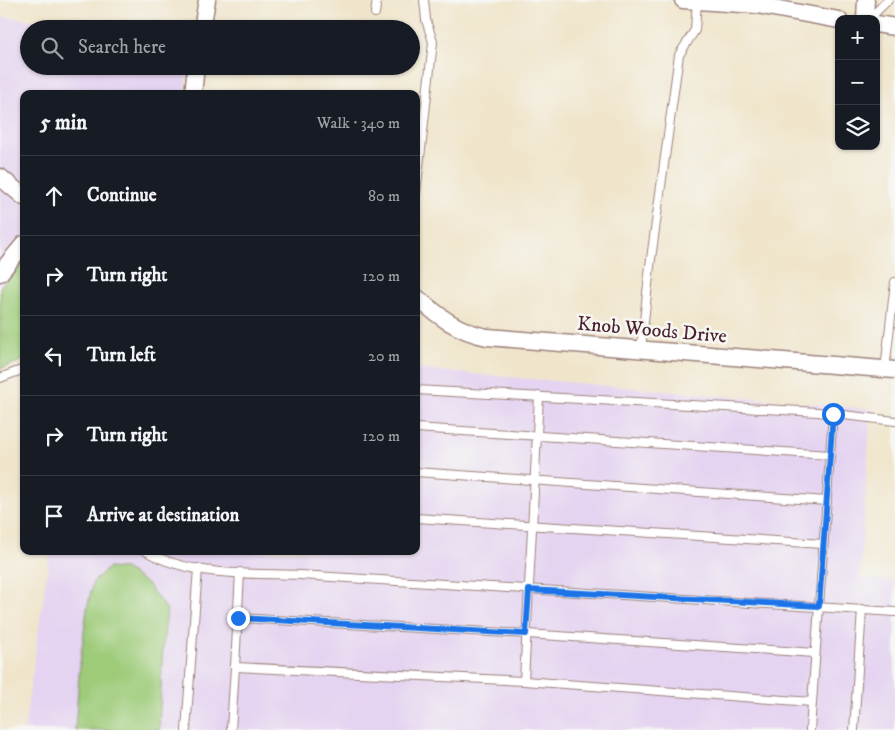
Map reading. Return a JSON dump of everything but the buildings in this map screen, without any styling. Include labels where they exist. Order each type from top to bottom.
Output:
[{"type":"street","points":[[203,20],[206,0]]},
{"type":"street","points":[[865,15],[866,0]]},
{"type":"street","points":[[690,1],[722,1],[835,19]]},
{"type":"street","points":[[880,25],[895,27]]},
{"type":"street","points":[[193,90],[195,75]]},
{"type":"street","points":[[0,177],[20,194]]},
{"type":"street","points":[[0,273],[20,249]]},
{"type":"street","name":"Knob Woods Drive","points":[[420,301],[457,328],[476,335],[890,370]]},
{"type":"lane","points":[[375,13],[377,0]]},
{"type":"lane","points":[[420,157],[433,42],[426,20],[424,0]]},
{"type":"lane","points":[[873,15],[888,0]]},
{"type":"lane","points":[[641,349],[650,266],[679,55],[695,30],[690,1]]},
{"type":"lane","points":[[890,370],[895,282]]},
{"type":"lane","points":[[0,378],[20,370]]},
{"type":"lane","points":[[420,390],[833,414],[895,421]]},
{"type":"lane","points":[[524,681],[539,396]]},
{"type":"lane","points":[[810,730],[833,414]]},
{"type":"lane","points":[[420,428],[830,455]]},
{"type":"lane","points":[[420,472],[827,501]]},
{"type":"lane","points":[[420,518],[823,544]]},
{"type":"lane","points":[[152,555],[160,560],[220,572],[300,575],[895,612]]},
{"type":"lane","points":[[186,730],[198,568]]},
{"type":"lane","points":[[231,730],[240,572]]},
{"type":"lane","points":[[854,730],[862,609]]},
{"type":"lane","points":[[238,618],[815,653]]},
{"type":"lane","points":[[235,667],[524,681],[812,702]]},
{"type":"shaded area","points":[[0,16],[28,20],[20,20],[20,75],[187,75],[185,90],[20,90],[20,264],[0,287]]},
{"type":"shaded area","points":[[420,369],[871,409],[860,578],[895,581],[895,730],[24,730],[49,555],[420,555]]},
{"type":"green space","points":[[20,264],[20,362],[0,369],[0,287]]},
{"type":"green space","points":[[108,568],[125,569],[147,584],[167,610],[163,644],[159,730],[75,730],[80,663],[87,609],[93,582]]},
{"type":"route","points":[[238,618],[526,634],[529,590],[819,606],[833,414]]}]
